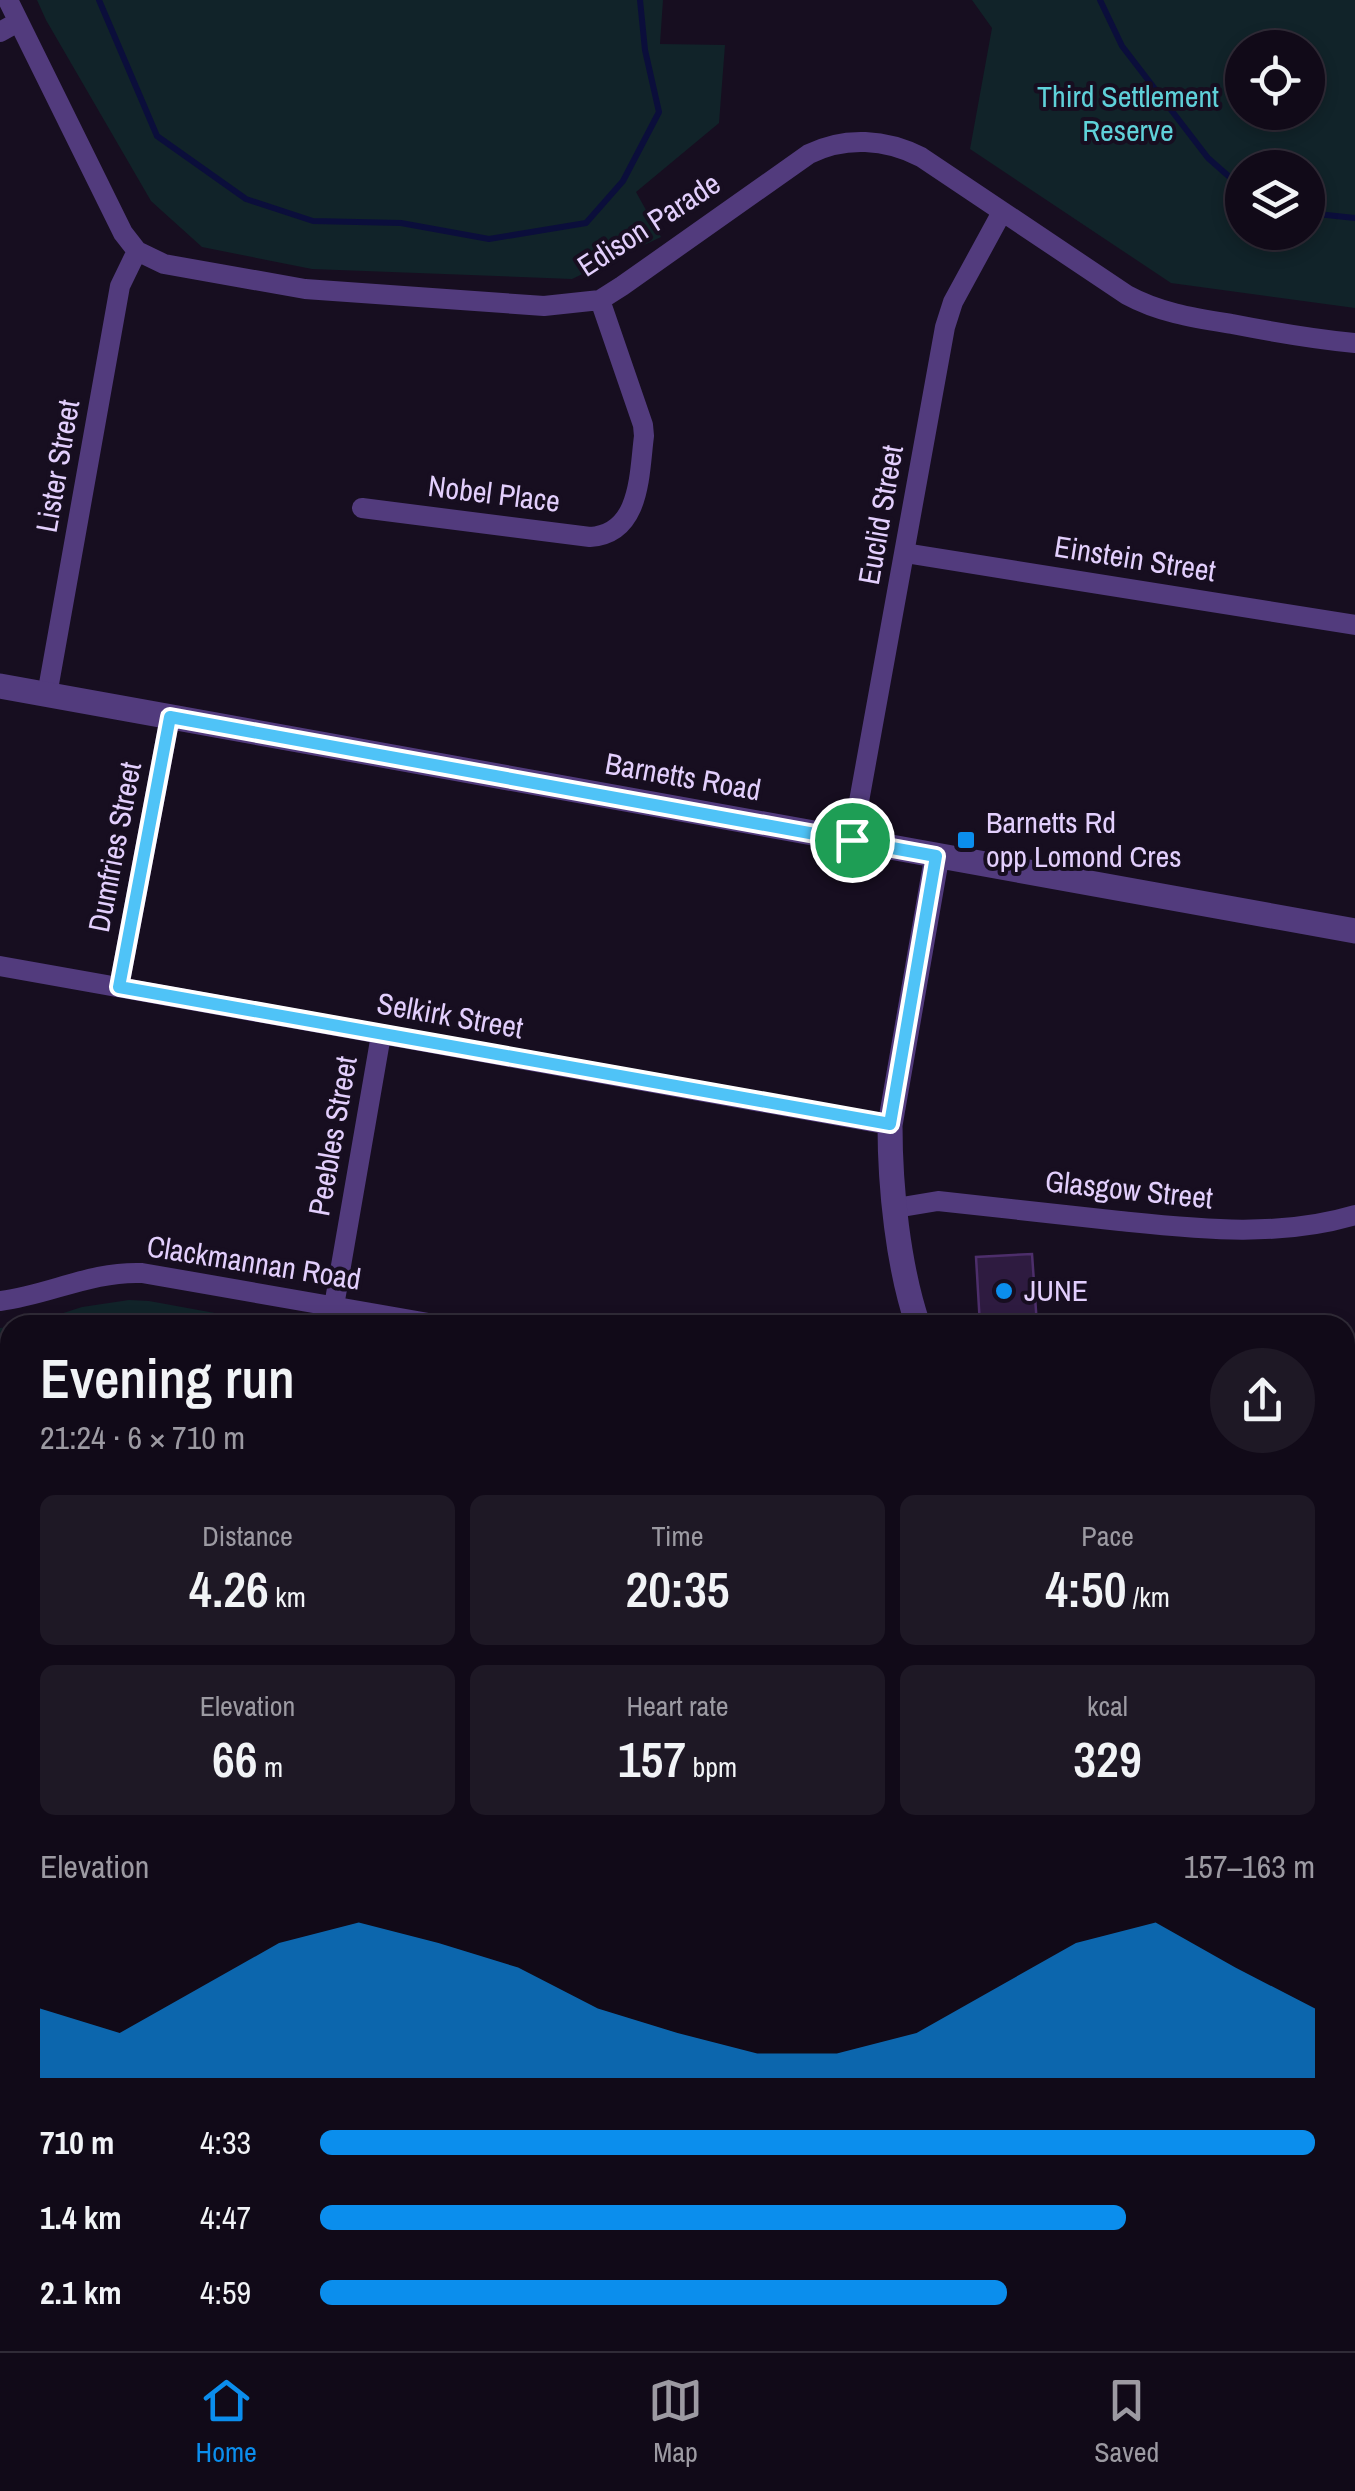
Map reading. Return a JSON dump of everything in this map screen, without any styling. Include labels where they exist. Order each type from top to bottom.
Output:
[{"type":"street","points":[[8,0],[9,27],[119,226],[137,251]]},
{"type":"street","name":"Edison Parade","points":[[137,251],[164,264],[295,288],[544,306],[600,300],[803,158],[831,146],[870,142],[908,150],[1127,295],[1158,309],[1355,343]]},
{"type":"street","name":"Euclid Street","points":[[852,840],[948,314],[1002,212]]},
{"type":"street","name":"Lister Street","points":[[47,695],[120,286],[137,251]]},
{"type":"street","name":"Nobel Place","points":[[362,508],[590,537],[622,536],[634,503],[643,425],[600,300]]},
{"type":"street","name":"Einstein Street","points":[[904,553],[1355,625]]},
{"type":"street","name":"Barnetts Road","points":[[0,686],[1355,930]]},
{"type":"street","name":"Dumfries Street","points":[[119,987],[170,717]]},
{"type":"street","points":[[915,1315],[905,1276],[890,1124],[936,856]]},
{"type":"street","name":"Selkirk Street","points":[[0,966],[890,1124]]},
{"type":"street","name":"Peebles Street","points":[[334,1306],[382,1034]]},
{"type":"street","name":"Glasgow Street","points":[[896,1208],[938,1201],[1191,1228],[1251,1230],[1304,1227],[1355,1215]]},
{"type":"street","name":"Clackmannan Road","points":[[0,1301],[82,1279],[126,1272],[157,1274],[384,1315]]},
{"type":"green space","points":[[37,0],[663,0],[660,44],[725,45],[719,123],[636,192],[661,237],[572,279],[312,269],[202,247],[151,201]]},
{"type":"green space","name":"Third Settlement Reserve","points":[[972,0],[1355,0],[1355,308],[1171,283],[970,149],[992,28]]},
{"type":"green space","points":[[149,1301],[225,1315],[57,1315],[82,1307]]},
{"type":"building","points":[[1032,1254],[1036,1315],[979,1315],[976,1257]]},
{"type":"waterway","points":[[99,0],[157,136],[246,199],[313,221],[401,223],[489,239],[586,223],[623,181],[659,112],[645,50],[640,0]]},
{"type":"waterway","points":[[1100,0],[1122,46],[1208,158],[1225,173]]},
{"type":"waterway","points":[[1325,215],[1355,218]]},
{"type":"place","name":"Barnetts Rd opp Lomond Cres","points":[[966,840]]},
{"type":"place","name":"JUNE","points":[[1004,1291]]},
{"type":"route","points":[[170,717],[852,840],[936,856],[890,1124],[119,987],[170,717]]}]
